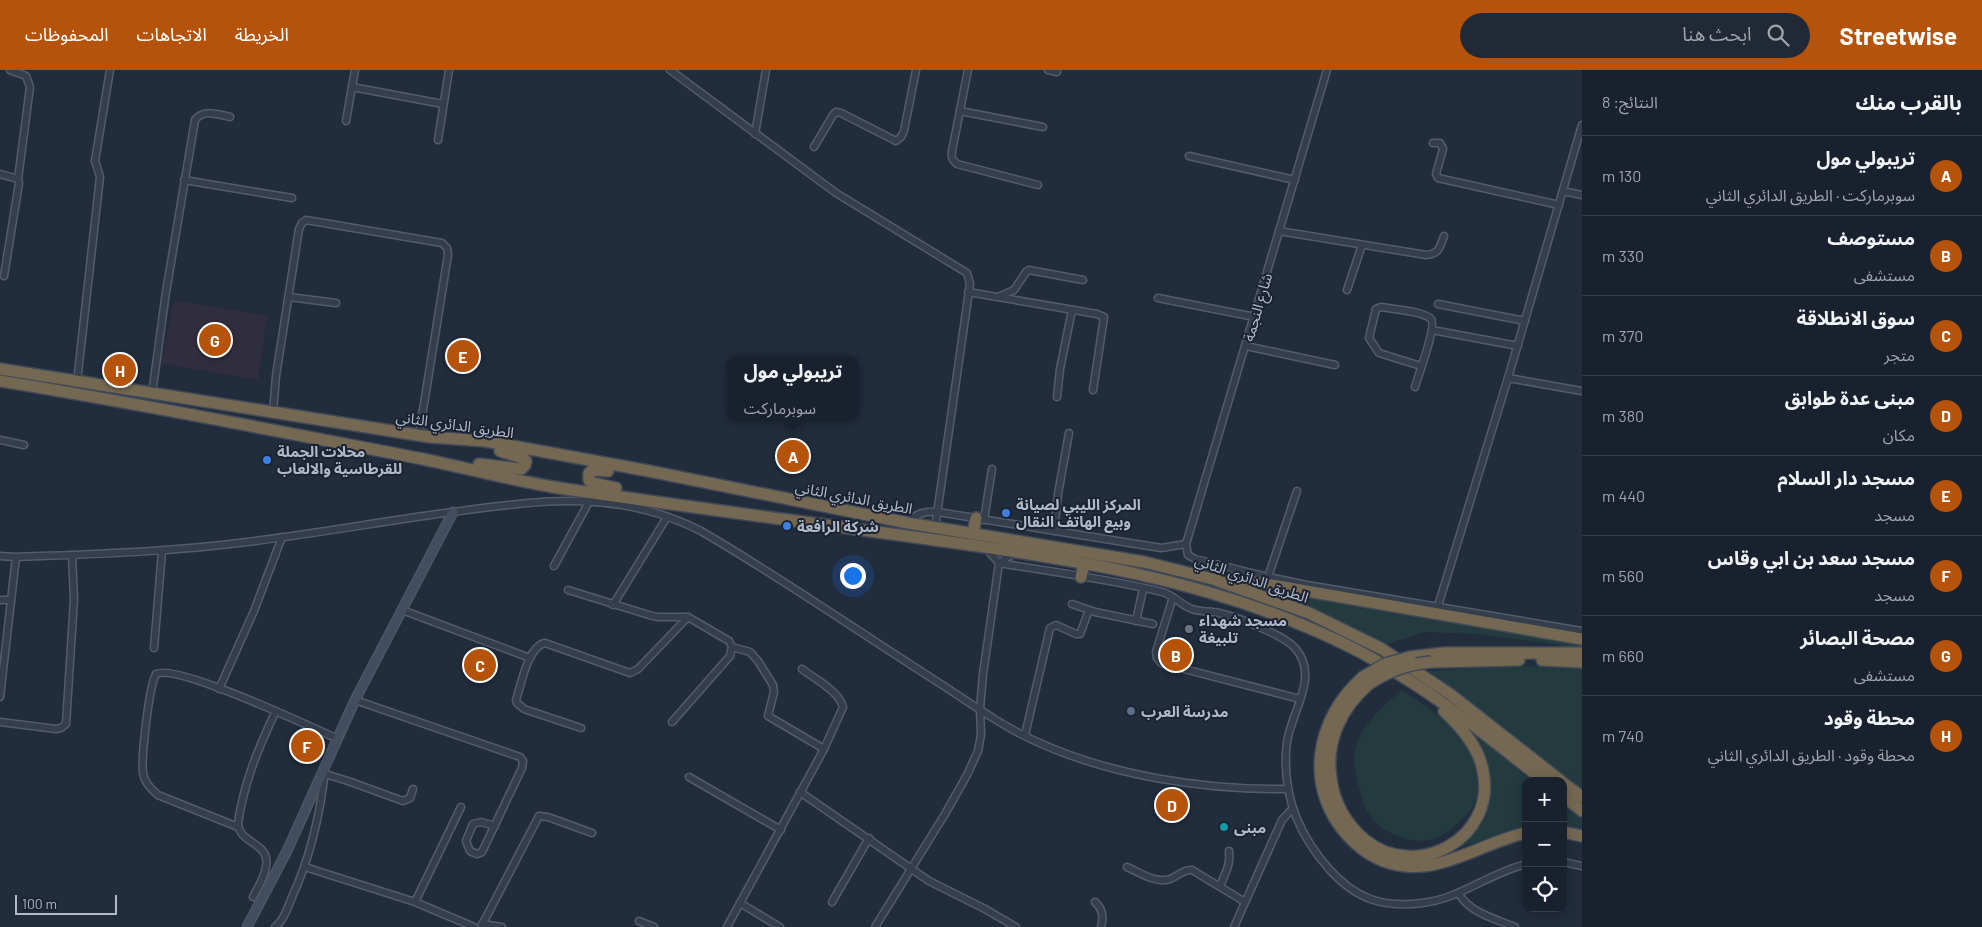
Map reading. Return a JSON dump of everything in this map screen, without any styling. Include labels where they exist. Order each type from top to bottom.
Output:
[{"type":"highway","name":"الطريق الدائري الثاني","points":[[0,369],[424,436],[485,441],[724,485],[908,524],[1122,558],[1166,567],[1228,584],[1284,603],[1366,641],[1450,694],[1556,777]]},
{"type":"highway","name":"الطريق الدائري الثاني","points":[[0,381],[164,409],[567,489],[984,547],[1165,580],[1245,603],[1322,633],[1411,682],[1456,712],[1539,777]]},
{"type":"highway","points":[[164,409],[253,422],[482,464],[521,469],[525,465],[526,461],[521,457],[497,450],[424,436]]},
{"type":"highway","points":[[716,509],[692,501],[595,484],[590,482],[588,475],[595,469],[691,484],[724,485]]},
{"type":"highway","points":[[973,534],[980,519]]},
{"type":"highway","points":[[1081,577],[1084,564]]},
{"type":"highway","points":[[1166,567],[1582,639]]},
{"type":"highway","points":[[1411,682],[1455,721],[1467,736],[1480,760],[1485,786],[1480,810],[1472,825],[1461,838],[1440,851],[1416,857],[1391,854],[1368,842],[1344,816],[1334,792],[1330,765],[1331,746],[1336,728],[1366,681],[1385,664],[1410,656],[1444,653],[1582,653]]},
{"type":"highway","points":[[1522,834],[1440,863],[1415,867],[1398,865],[1382,860],[1367,853],[1354,842],[1335,819],[1327,801],[1322,782],[1320,762],[1322,742],[1332,715],[1349,691],[1366,681],[1412,664],[1506,660],[1582,662]]},
{"type":"highway","name":"الطريق الدائري الثاني","points":[[1567,786],[1582,798]]},
{"type":"highway","points":[[1567,799],[1582,811]]},
{"type":"highway","points":[[1567,833],[1582,836]]},
{"type":"street","points":[[4,276],[30,87],[26,76],[10,70]]},
{"type":"street","points":[[77,382],[100,177],[96,161],[110,70]]},
{"type":"street","points":[[346,121],[355,70]]},
{"type":"street","points":[[438,140],[449,70]]},
{"type":"street","points":[[670,70],[836,193],[889,227],[957,265],[970,278],[935,528]]},
{"type":"street","points":[[755,134],[766,70]]},
{"type":"street","points":[[814,147],[836,112],[896,141],[904,131],[916,70]]},
{"type":"street","points":[[968,70],[951,157],[954,162],[1038,185]]},
{"type":"street","points":[[1048,70],[1057,72]]},
{"type":"street","name":"شارع النجمة","points":[[1186,544],[1255,317],[1325,70]]},
{"type":"street","points":[[352,87],[444,104]]},
{"type":"street","points":[[960,111],[1043,127]]},
{"type":"street","points":[[152,394],[184,180],[195,120],[198,115],[204,113],[230,116]]},
{"type":"street","points":[[1438,606],[1518,346],[1582,125]]},
{"type":"street","points":[[1433,143],[1440,143],[1443,149],[1436,174],[1438,178],[1559,204]]},
{"type":"street","points":[[1189,156],[1295,180]]},
{"type":"street","points":[[0,174],[18,179]]},
{"type":"street","points":[[184,180],[292,198]]},
{"type":"street","points":[[1563,191],[1582,195]]},
{"type":"street","points":[[273,413],[276,376],[299,229],[306,220],[442,243],[447,248],[448,255],[424,436]]},
{"type":"street","points":[[1279,231],[1431,255],[1438,252],[1444,236]]},
{"type":"street","points":[[1347,290],[1362,245]]},
{"type":"street","points":[[998,297],[1014,290],[1029,270],[1083,280]]},
{"type":"street","points":[[968,292],[1097,314],[1105,318],[1093,390]]},
{"type":"street","points":[[289,297],[336,303]]},
{"type":"street","points":[[1158,298],[1255,317]]},
{"type":"street","points":[[1438,304],[1525,321]]},
{"type":"street","points":[[1415,387],[1432,330],[1432,321],[1423,314],[1381,307],[1374,312],[1369,338],[1379,353],[1421,366]]},
{"type":"street","points":[[1057,397],[1060,369],[1072,310]]},
{"type":"street","points":[[1432,330],[1518,346]]},
{"type":"street","points":[[1246,346],[1335,365]]},
{"type":"street","points":[[1508,378],[1582,391]]},
{"type":"street","points":[[1054,531],[1058,494],[1069,433]]},
{"type":"street","points":[[0,440],[24,445]]},
{"type":"street","points":[[980,519],[992,469]]},
{"type":"street","points":[[1268,577],[1297,491]]},
{"type":"street","points":[[554,566],[590,500]]},
{"type":"street","points":[[0,556],[162,551],[282,538],[453,512],[536,502],[590,500],[616,504],[684,522],[733,550],[980,709],[1025,735],[1097,763],[1156,778],[1217,786],[1288,789]]},
{"type":"street","points":[[247,927],[287,851],[355,700],[453,512]]},
{"type":"street","points":[[908,524],[917,514],[938,512],[1161,548],[1186,544],[1188,555],[1195,559],[1268,577],[1582,631]]},
{"type":"street","points":[[613,605],[667,517]]},
{"type":"street","points":[[219,689],[254,611],[282,538]]},
{"type":"street","points":[[984,547],[993,554],[999,564]]},
{"type":"street","points":[[154,648],[162,551]]},
{"type":"street","points":[[876,927],[945,814],[974,760],[981,734],[980,709],[999,564],[1016,552]]},
{"type":"street","points":[[0,722],[56,729],[66,724],[74,599],[72,555]]},
{"type":"street","points":[[0,697],[1,670],[16,557]]},
{"type":"street","points":[[999,564],[1162,592],[1191,608],[1233,617],[1283,638],[1293,645],[1300,654],[1306,671],[1306,683],[1293,717],[1288,741],[1286,765],[1292,808],[1304,836],[1318,856],[1342,883],[1362,897],[1385,903],[1412,904],[1432,902],[1459,894],[1506,871],[1522,865]]},
{"type":"street","points":[[1136,621],[1142,589]]},
{"type":"street","points":[[568,590],[657,617],[688,617],[729,641],[732,647],[730,656],[672,722]]},
{"type":"street","points":[[1173,597],[1156,652],[1157,658],[1161,663],[1300,699]]},
{"type":"street","points":[[0,600],[11,600]]},
{"type":"street","points":[[1072,604],[1089,610],[1153,624]]},
{"type":"street","points":[[402,610],[530,658]]},
{"type":"street","points":[[1025,735],[1050,628],[1056,625],[1080,634],[1089,610]]},
{"type":"street","points":[[581,728],[524,709],[517,703],[516,700],[530,658],[537,646],[545,643],[624,673],[630,673],[638,669],[688,617]]},
{"type":"street","points":[[732,647],[750,652],[773,685],[774,692],[768,716],[824,749]]},
{"type":"street","points":[[726,927],[781,830],[824,749],[843,707],[842,702],[825,686],[802,669]]},
{"type":"street","points":[[238,827],[158,795],[151,788],[143,774],[148,710],[156,674],[166,672],[181,675],[276,712],[338,739]]},
{"type":"street","points":[[355,700],[520,757],[523,765],[482,852],[477,854],[470,851],[466,841],[473,824],[481,822],[494,826]]},
{"type":"street","points":[[253,897],[265,871],[264,852],[261,847],[242,835],[238,827],[249,772],[259,745],[276,712]]},
{"type":"street","points":[[275,927],[283,917],[305,867],[320,811],[326,764]]},
{"type":"street","points":[[325,774],[403,801],[410,798],[413,788]]},
{"type":"street","points":[[689,777],[781,830]]},
{"type":"street","points":[[800,792],[929,881],[1016,927]]},
{"type":"street","points":[[415,902],[461,807]]},
{"type":"street","points":[[1234,927],[1282,820],[1292,808]]},
{"type":"street","points":[[502,927],[482,926],[539,816],[548,817],[592,833]]},
{"type":"street","points":[[832,902],[869,838]]},
{"type":"street","points":[[1220,886],[1228,866],[1229,850]]},
{"type":"street","points":[[1567,863],[1582,866]]},
{"type":"street","points":[[305,867],[415,902],[474,927]]},
{"type":"street","points":[[1127,867],[1160,881],[1192,870],[1245,902]]},
{"type":"street","points":[[1459,894],[1473,909],[1500,924],[1515,927]]},
{"type":"street","points":[[1095,902],[1103,914],[1100,927]]},
{"type":"street","points":[[740,904],[780,927]]},
{"type":"street","points":[[639,921],[654,927]]},
{"type":"shaded area","points":[[174,300],[267,316],[258,380],[161,363]]},
{"type":"green space","points":[[1270,591],[1410,613],[1582,644],[1582,648],[1476,634],[1424,632],[1386,645]]},
{"type":"green space","points":[[1545,666],[1582,668],[1582,790],[1485,713],[1428,671]]},
{"type":"green space","points":[[1401,690],[1436,713],[1452,727],[1469,750],[1477,774],[1477,792],[1471,809],[1447,832],[1423,841],[1405,839],[1388,832],[1376,823],[1365,806],[1355,770],[1356,748],[1364,729],[1377,712]]},
{"type":"green space","points":[[1460,723],[1526,777],[1522,777],[1522,830],[1456,848],[1475,829],[1487,773]]},
{"type":"green space","points":[[1567,808],[1582,819],[1582,832],[1567,829]]},
{"type":"place","name":"مصحة البصائر","points":[[215,340]]},
{"type":"place","name":"مسجد دار السلام","points":[[463,356]]},
{"type":"place","name":"محطة وقود","points":[[120,370]]},
{"type":"place","name":"تريبولي مول","points":[[793,456]]},
{"type":"place","name":"محلات الجملة للقرطاسية والالعاب","points":[[267,460]]},
{"type":"place","name":"المركز الليبي لصيانة وبيع الهاتف النقال","points":[[1006,513]]},
{"type":"place","name":"شركة الرافعة","points":[[787,526]]},
{"type":"place","name":"مسجد شهداء تلبيغة","points":[[1189,629]]},
{"type":"place","name":"مستوصف","points":[[1176,655]]},
{"type":"place","name":"سوق الانطلاقة","points":[[480,665]]},
{"type":"place","name":"مدرسة العرب","points":[[1131,711]]},
{"type":"place","name":"مسجد سعد بن ابي وقاس","points":[[307,746]]},
{"type":"place","name":"مبنى عدة طوابق","points":[[1172,805]]},
{"type":"place","name":"مبنى","points":[[1224,827]]}]
